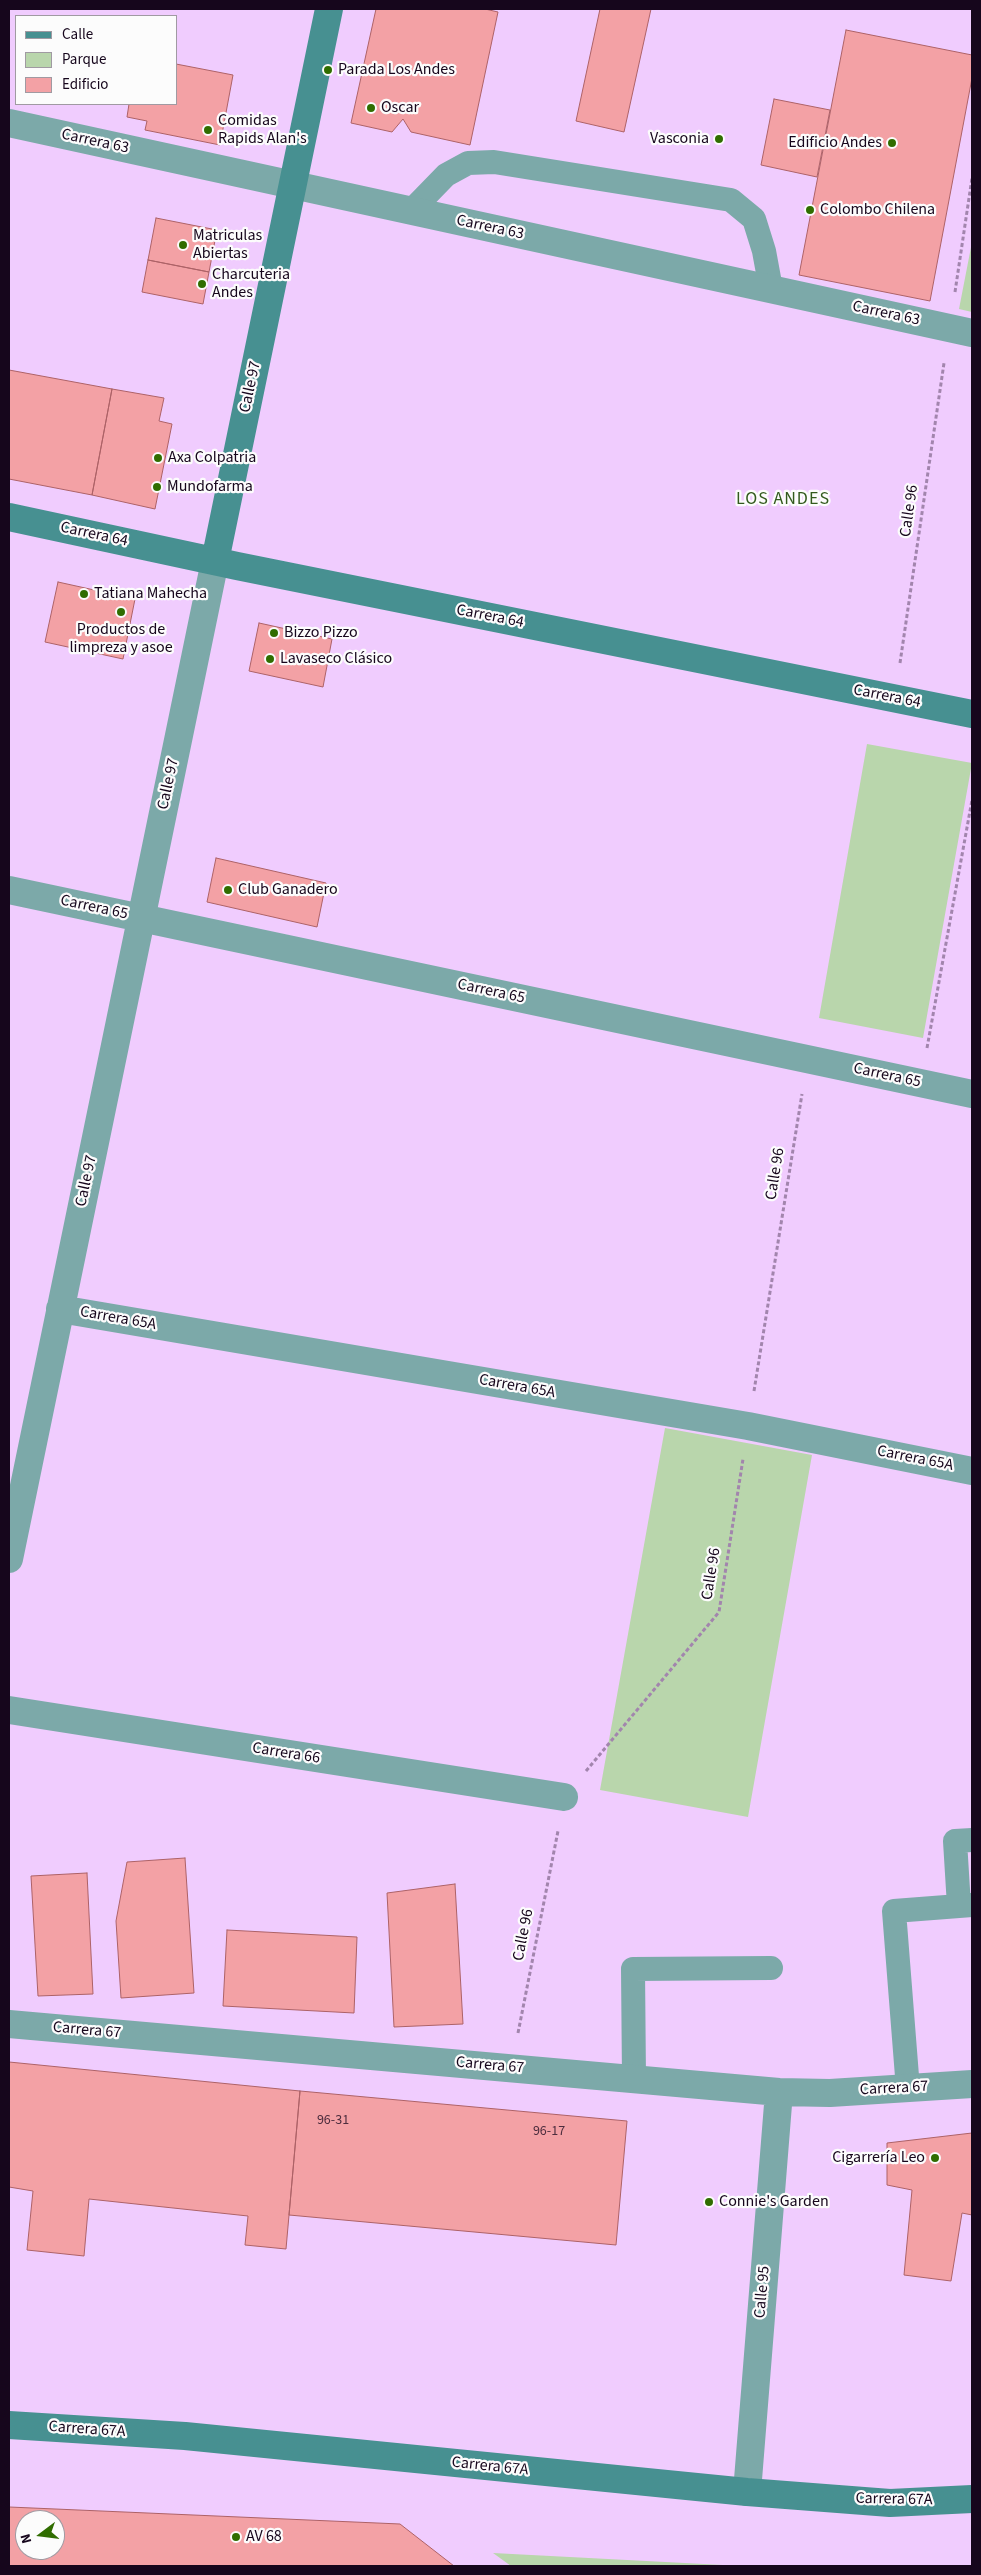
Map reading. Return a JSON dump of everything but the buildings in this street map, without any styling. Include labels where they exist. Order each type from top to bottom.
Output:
[{"type":"street","name":"Calle 97","points":[[9,1559],[329,9]]},
{"type":"street","name":"Carrera 63","points":[[9,123],[961,330]]},
{"type":"street","name":"Carrera 64","points":[[9,517],[215,561],[972,714]]},
{"type":"street","name":"Carrera 65","points":[[9,890],[972,1094]]},
{"type":"street","name":"Carrera 65A","points":[[60,1309],[748,1426],[972,1471]]},
{"type":"street","name":"Carrera 66","points":[[9,1710],[564,1797]]},
{"type":"street","name":"Carrera 67","points":[[9,2024],[779,2092],[830,2093],[972,2084]]},
{"type":"street","name":"Calle 95","points":[[747,2492],[779,2092]]},
{"type":"street","name":"Carrera 67A","points":[[9,2425],[185,2436],[747,2492],[890,2502],[972,2499]]},
{"type":"lane","points":[[411,211],[446,175],[468,163],[494,162],[731,200],[754,219],[764,251],[771,289]]},
{"type":"lane","points":[[908,2089],[894,1910],[966,1905],[955,1841],[972,1840]]},
{"type":"lane","points":[[634,2079],[633,1970],[771,1968]]},
{"type":"path","name":"Calle 96","points":[[895,699],[961,330],[972,178]]},
{"type":"path","points":[[921,1084],[972,800]]},
{"type":"path","name":"Calle 96","points":[[511,2068],[564,1797],[718,1612],[808,1060]]},
{"type":"green space","points":[[972,242],[972,312],[959,309]]},
{"type":"green space","points":[[867,744],[972,763],[923,1038],[819,1018]]},
{"type":"green space","points":[[665,1428],[812,1455],[748,1817],[600,1790]]},
{"type":"green space","points":[[493,2553],[742,2566],[511,2566]]},
{"type":"place","name":"Parada Los Andes","points":[[328,70]]},
{"type":"place","name":"Oscar","points":[[371,108]]},
{"type":"place","name":"Comidas Rapids Alan's","points":[[208,130]]},
{"type":"place","name":"Vasconia","points":[[719,139]]},
{"type":"place","name":"Edificio Andes","points":[[892,143]]},
{"type":"place","name":"Colombo Chilena","points":[[810,210]]},
{"type":"place","name":"Matriculas Abiertas","points":[[183,245]]},
{"type":"place","name":"Charcuteria Andes","points":[[202,284]]},
{"type":"place","name":"Axa Colpatria","points":[[158,458]]},
{"type":"place","name":"Mundofarma","points":[[157,487]]},
{"type":"place","name":"Tatiana Mahecha","points":[[84,594]]},
{"type":"place","name":"Productos de limpreza y asoe","points":[[121,612]]},
{"type":"place","name":"Bizzo Pizzo","points":[[274,633]]},
{"type":"place","name":"Lavaseco Clásico","points":[[270,659]]},
{"type":"place","name":"Club Ganadero","points":[[228,890]]},
{"type":"place","name":"Cigarrería Leo","points":[[935,2158]]},
{"type":"place","name":"Connie's Garden","points":[[709,2202]]},
{"type":"place","name":"AV 68","points":[[236,2537]]},
{"type":"district","name":"LOS ANDES","points":[[783,500]]}]
